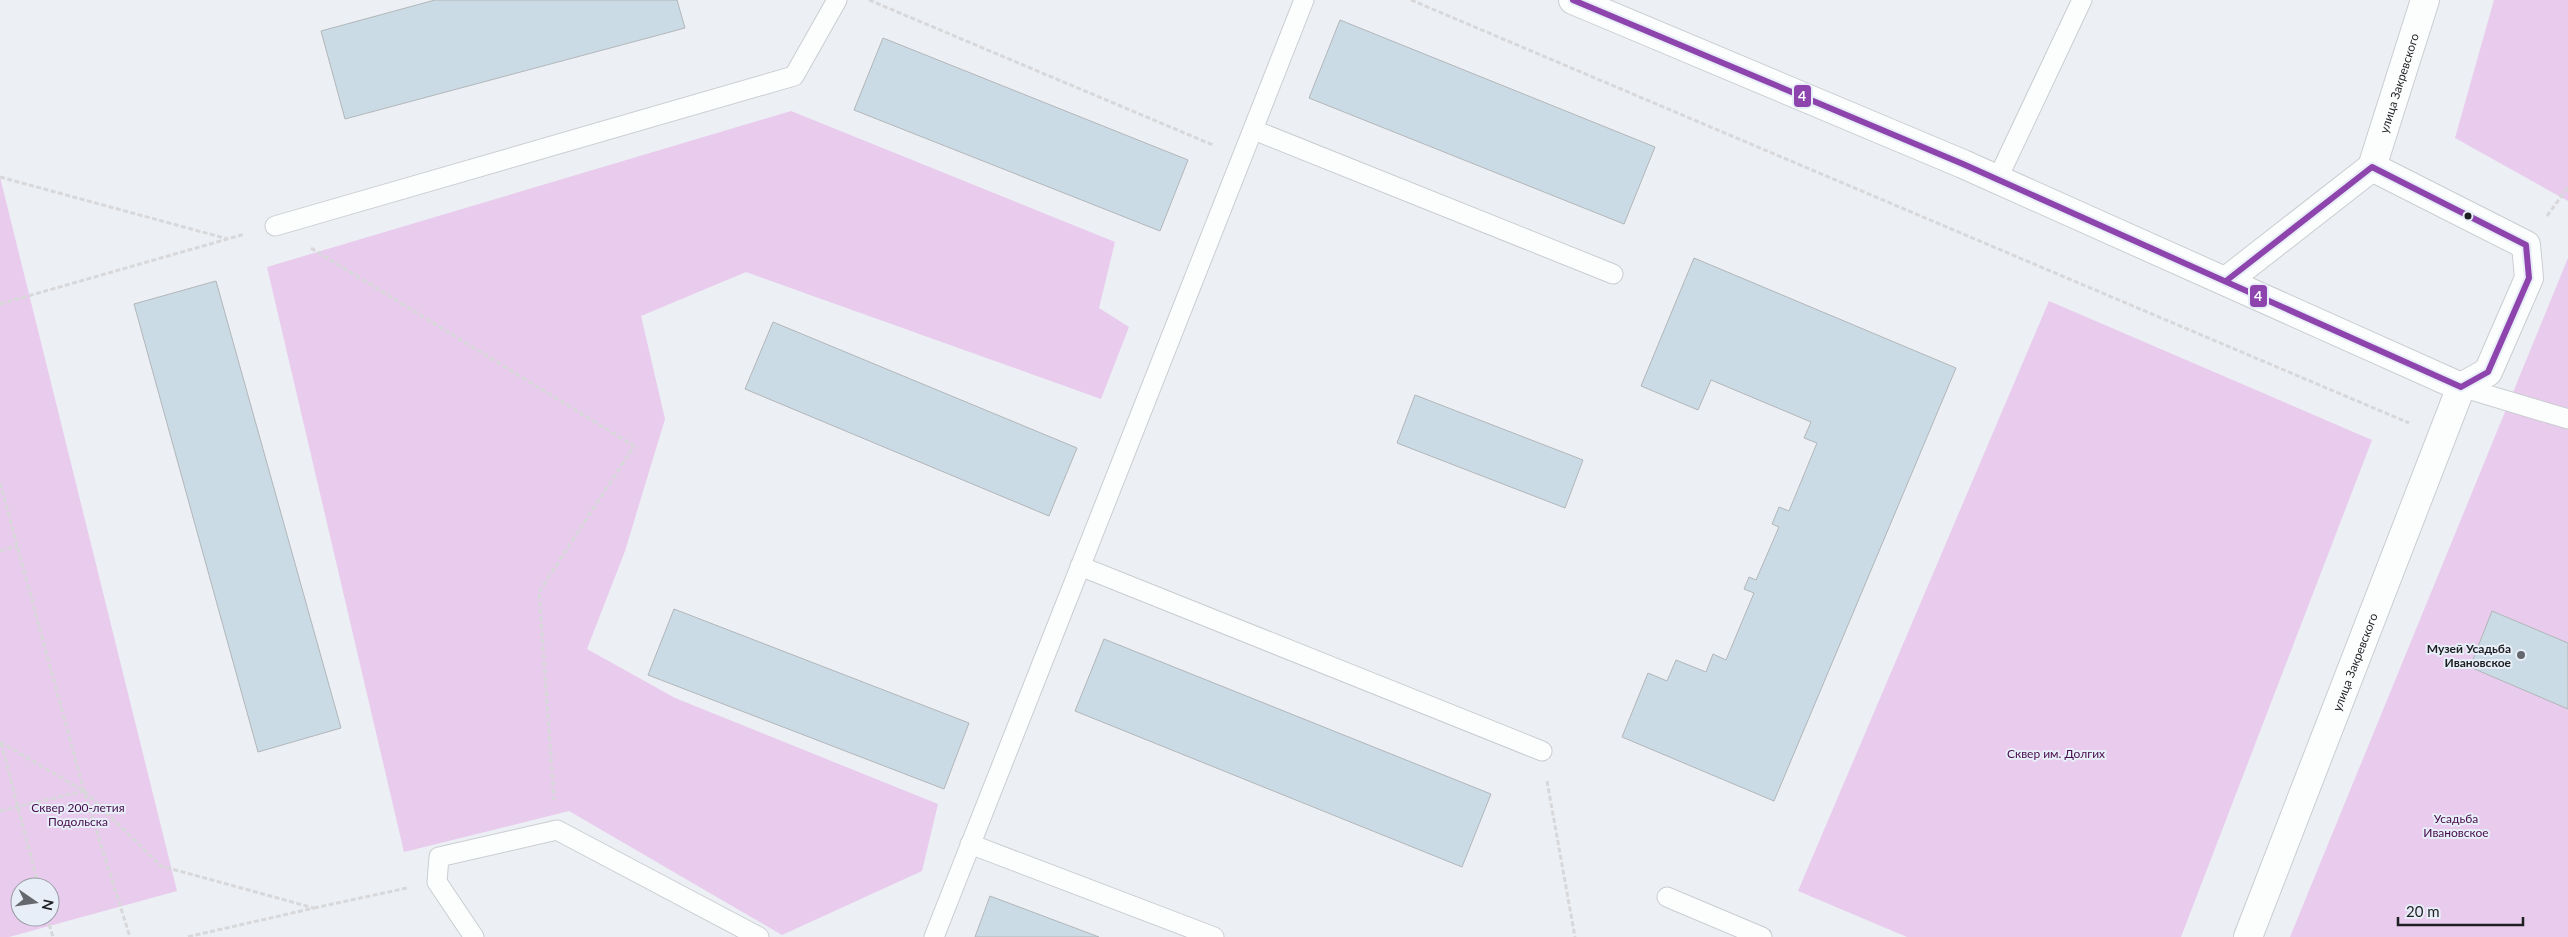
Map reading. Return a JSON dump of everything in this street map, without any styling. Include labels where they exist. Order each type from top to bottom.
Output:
[{"type":"street","points":[[1573,0],[1997,180],[2462,387],[2488,372],[2529,278],[2526,245],[2372,167],[2226,281]]},
{"type":"street","name":"улица Закревского","points":[[2372,167],[2425,0]]},
{"type":"street","name":"улица Закревского","points":[[2248,937],[2462,387]]},
{"type":"lane","points":[[275,226],[794,76],[837,0]]},
{"type":"lane","points":[[934,937],[1304,0]]},
{"type":"lane","points":[[1997,180],[2082,0]]},
{"type":"lane","points":[[1254,130],[1614,274]]},
{"type":"lane","points":[[2462,387],[2568,419]]},
{"type":"lane","points":[[1080,566],[1542,751]]},
{"type":"lane","points":[[474,937],[437,882],[439,857],[557,830],[758,937]]},
{"type":"lane","points":[[970,844],[1214,937]]},
{"type":"lane","points":[[1667,897],[1762,937]]},
{"type":"path","points":[[868,0],[1242,158]]},
{"type":"path","points":[[1410,0],[2441,437]]},
{"type":"path","points":[[0,177],[228,239],[0,304]]},
{"type":"path","points":[[275,226],[634,446],[539,592],[557,830]]},
{"type":"path","points":[[0,483],[84,791],[130,937]]},
{"type":"path","points":[[0,551],[18,546]]},
{"type":"path","points":[[0,741],[84,791],[161,866],[314,908]]},
{"type":"path","points":[[0,741],[36,877]]},
{"type":"path","points":[[1542,751],[1575,937]]},
{"type":"path","points":[[0,811],[84,791]]},
{"type":"path","points":[[187,937],[437,882]]},
{"type":"green space","points":[[2494,0],[2568,0],[2568,201],[2455,138]]},
{"type":"green space","points":[[791,111],[1115,242],[1099,308],[1129,327],[1101,399],[746,272],[641,316],[665,419],[625,551],[587,649],[675,698],[938,804],[922,871],[782,935],[569,811],[404,852],[267,267]]},
{"type":"green space","name":"Сквер 200-летия Подольска","points":[[0,177],[177,891],[60,923],[60,877],[10,877],[10,927],[46,927],[9,937],[0,937]]},
{"type":"green space","name":"Усадьба Ивановское","points":[[2568,258],[2568,937],[2290,937]]},
{"type":"green space","name":"Сквер им. Долгих","points":[[2049,301],[2372,440],[2181,937],[1907,937],[1798,891]]},
{"type":"building","points":[[435,0],[677,0],[685,28],[345,119],[321,31]]},
{"type":"building","points":[[1340,20],[1655,147],[1624,224],[1309,98]]},
{"type":"building","points":[[883,38],[1188,160],[1160,231],[854,110]]},
{"type":"building","points":[[1694,258],[1956,368],[1774,801],[1622,737],[1648,673],[1667,681],[1676,660],[1706,672],[1713,654],[1726,660],[1754,593],[1744,589],[1749,577],[1756,580],[1779,527],[1772,524],[1779,507],[1789,511],[1817,443],[1804,438],[1811,422],[1711,380],[1698,410],[1641,386]]},
{"type":"building","points":[[216,281],[341,728],[258,752],[134,304]]},
{"type":"building","points":[[773,322],[1077,448],[1049,516],[745,389]]},
{"type":"building","points":[[1415,395],[1583,460],[1565,508],[1397,443]]},
{"type":"building","points":[[674,609],[969,723],[944,789],[648,675]]},
{"type":"building","name":"Музей Усадьба Ивановское","points":[[2492,611],[2568,643],[2568,709],[2470,667]]},
{"type":"building","points":[[1104,639],[1491,794],[1462,867],[1075,711]]},
{"type":"building","points":[[990,896],[1099,937],[975,937]]},
{"type":"transit line","name":"4","points":[[1573,0],[1963,164],[2461,387],[2488,372],[2529,278],[2526,245],[2372,167],[2226,281]]},
{"type":"place","name":"Музей Усадьба Ивановское","points":[[2521,655]]}]
